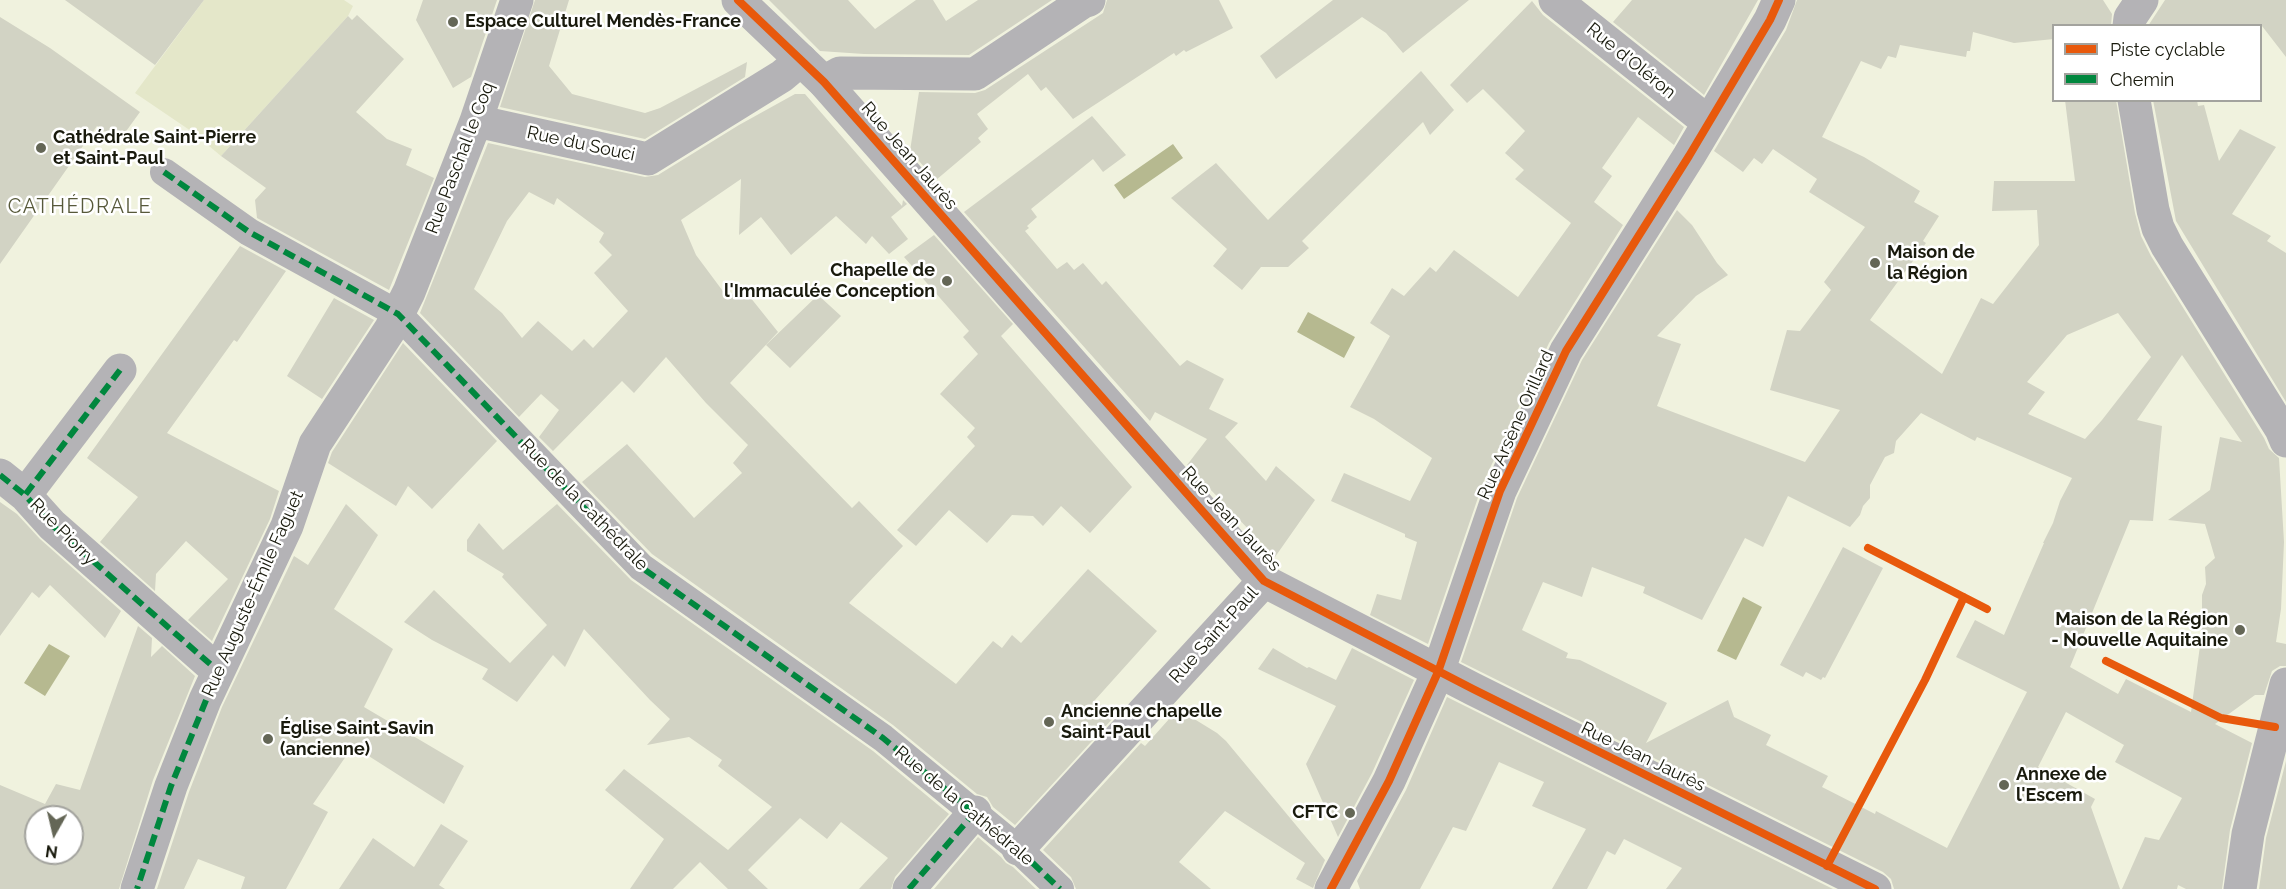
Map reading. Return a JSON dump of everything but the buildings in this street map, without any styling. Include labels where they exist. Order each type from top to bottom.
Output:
[{"type":"street","name":"Rue Paschal le Coq","points":[[398,314],[476,121],[517,0]]},
{"type":"street","name":"Rue Jean Jaurès","points":[[738,0],[824,82],[1264,581],[1438,672],[1875,889]]},
{"type":"street","points":[[824,82],[840,73],[975,74],[1089,0]]},
{"type":"street","name":"Rue d'Oléron","points":[[1555,0],[1708,122]]},
{"type":"street","name":"Rue Arsène Orillard","points":[[1331,889],[1389,781],[1438,672],[1500,491],[1566,351],[1642,232],[1770,20],[1779,0]]},
{"type":"street","points":[[2129,24],[2130,18],[2142,0]]},
{"type":"street","name":"Rue du Souci","points":[[476,121],[648,159],[782,76],[801,60]]},
{"type":"street","points":[[2134,102],[2158,228],[2281,429],[2286,441]]},
{"type":"street","name":"Rue de la Cathédrale","points":[[164,172],[249,232],[398,314],[641,567],[883,738],[975,812],[1060,889]]},
{"type":"street","name":"Rue Auguste-Émile Faguet","points":[[137,889],[171,786],[218,671],[287,526],[315,444],[398,314]]},
{"type":"street","name":"Rue Piorry","points":[[120,370],[25,495],[52,525],[218,671]]},
{"type":"street","points":[[0,475],[25,495]]},
{"type":"street","name":"Rue Saint-Paul","points":[[1018,849],[1264,581]]},
{"type":"street","points":[[2240,889],[2248,834],[2286,684]]},
{"type":"street","points":[[909,889],[975,812]]},
{"type":"shaded area","points":[[204,0],[344,0],[353,6],[348,16],[221,156],[191,131],[135,93]]},
{"type":"shaded area","points":[[1173,144],[1183,158],[1124,199],[1114,185]]},
{"type":"shaded area","points":[[1308,312],[1355,337],[1344,358],[1297,332]]},
{"type":"shaded area","points":[[1743,597],[1762,607],[1736,660],[1717,651]]},
{"type":"shaded area","points":[[49,644],[70,656],[45,696],[24,683]]},
{"type":"marked path","points":[[164,172],[249,232],[398,314],[641,567],[883,738],[1018,849],[1060,889]]},
{"type":"marked path","points":[[120,370],[25,495],[52,525],[218,671],[171,786],[137,889]]},
{"type":"marked path","points":[[0,475],[25,495]]},
{"type":"marked path","points":[[909,889],[975,812]]},
{"type":"cycle path","points":[[738,0],[824,82],[1264,581],[1473,689],[1875,889]]},
{"type":"cycle path","points":[[1331,889],[1389,781],[1438,672],[1500,491],[1566,351],[1689,156],[1770,20],[1779,0]]},
{"type":"cycle path","points":[[1868,548],[1987,609]]},
{"type":"cycle path","points":[[1827,866],[1925,680],[1964,597]]},
{"type":"cycle path","points":[[2106,661],[2221,718],[2275,727]]},
{"type":"place","name":"Espace Culturel Mendès-France","points":[[453,22]]},
{"type":"place","name":"Cathédrale Saint-Pierre et Saint-Paul","points":[[41,148]]},
{"type":"place","name":"Maison de la Région","points":[[1875,263]]},
{"type":"place","name":"Chapelle de l'Immaculée Conception","points":[[947,281]]},
{"type":"place","name":"Maison de la Région - Nouvelle Aquitaine","points":[[2240,630]]},
{"type":"place","name":"Ancienne chapelle Saint-Paul","points":[[1049,722]]},
{"type":"place","name":"Église Saint-Savin (ancienne)","points":[[268,739]]},
{"type":"place","name":"Annexe de l'Escem","points":[[2004,785]]},
{"type":"place","name":"CFTC","points":[[1350,813]]},
{"type":"district","name":"CATHÉDRALE","points":[[80,207]]}]
